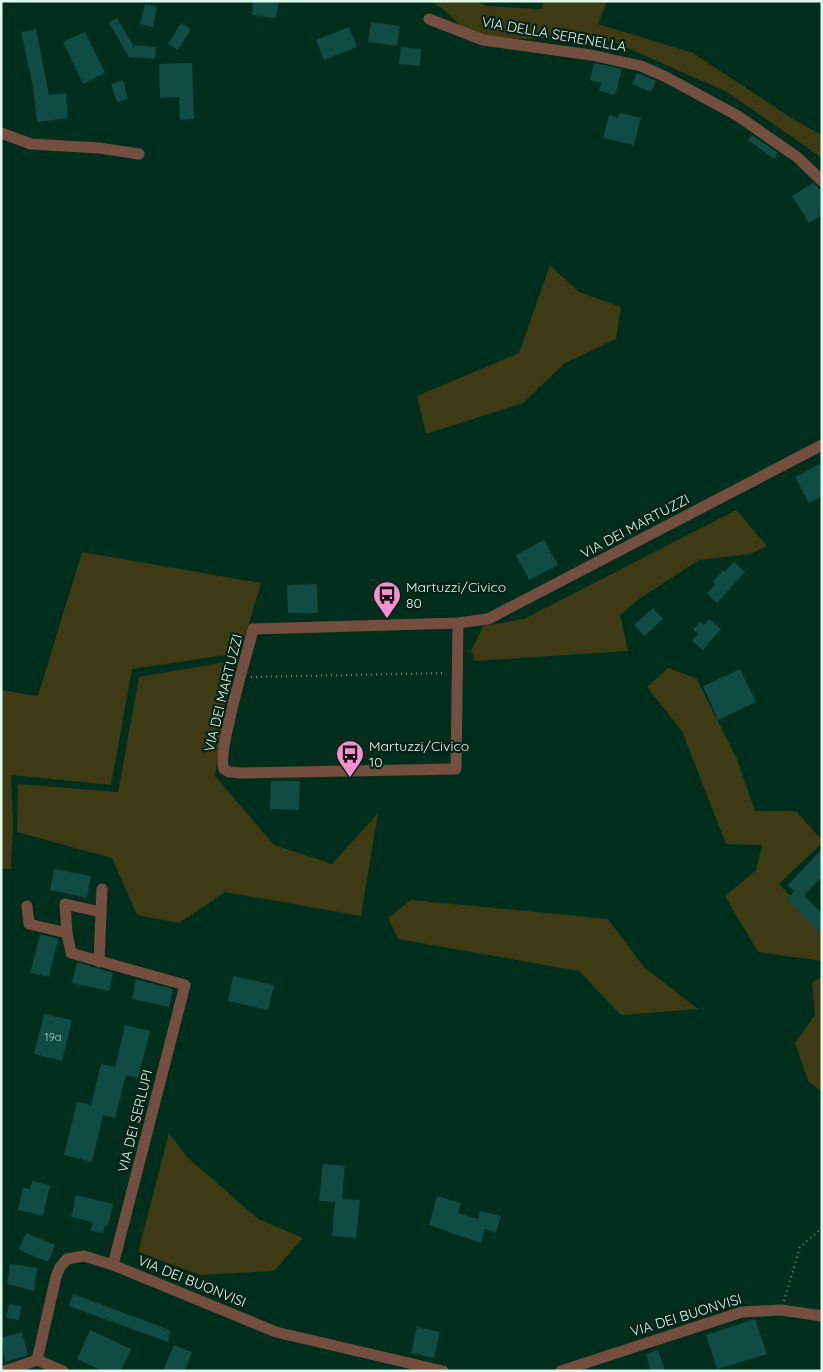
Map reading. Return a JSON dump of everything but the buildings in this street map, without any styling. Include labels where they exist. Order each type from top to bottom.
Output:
[{"type":"street","name":"VIA DELLA SERENELLA","points":[[429,19],[483,40],[599,56],[641,66],[666,77],[738,116],[797,157],[822,181]]},
{"type":"street","points":[[1,133],[31,144],[99,148],[139,154]]},
{"type":"street","name":"VIA DEI MARTUZZI","points":[[458,623],[456,769],[242,773],[226,771],[221,761],[253,629],[458,623],[488,619],[505,612],[822,445]]},
{"type":"street","points":[[100,912],[65,904],[67,933],[71,953],[99,962],[102,889]]},
{"type":"street","points":[[27,906],[28,924],[67,933]]},
{"type":"street","name":"VIA DEI SERLUPI","points":[[99,962],[185,985],[113,1265]]},
{"type":"street","name":"VIA DEI BUONVISI","points":[[37,1360],[60,1267],[67,1259],[78,1256],[91,1257],[113,1265],[276,1332],[443,1371]]},
{"type":"street","name":"VIA DEI BUONVISI","points":[[561,1371],[742,1312],[781,1310],[822,1316]]},
{"type":"street","points":[[5,1371],[37,1360],[63,1371]]},
{"type":"path","points":[[241,677],[458,673]]},
{"type":"path","points":[[781,1310],[800,1247],[822,1228]]},
{"type":"shaded area","points":[[430,1],[477,1],[487,6],[541,9],[544,1],[607,1],[598,24],[693,53],[796,121],[822,135],[822,158],[727,92],[614,42],[565,38],[475,40],[442,8]]},
{"type":"shaded area","points":[[550,265],[579,292],[621,307],[616,339],[565,363],[523,403],[426,434],[417,396],[519,353]]},
{"type":"shaded area","points":[[736,510],[767,546],[750,554],[699,560],[639,599],[620,615],[628,651],[475,661],[471,651],[483,626],[524,619]]},
{"type":"shaded area","points":[[82,552],[261,583],[240,653],[132,669],[111,785],[11,775],[13,825],[11,869],[1,868],[1,690],[38,696]]},
{"type":"shaded area","points":[[231,661],[215,776],[274,845],[332,864],[378,813],[361,916],[225,892],[179,923],[137,915],[112,858],[17,832],[18,784],[118,792],[139,677]]},
{"type":"shaded area","points":[[668,668],[696,678],[736,757],[755,811],[796,811],[822,840],[822,843],[779,884],[822,928],[822,961],[758,952],[725,896],[756,870],[762,845],[726,844],[682,731],[647,687]]},
{"type":"shaded area","points":[[411,900],[608,919],[644,967],[698,1009],[621,1015],[579,971],[398,939],[388,918]]},
{"type":"shaded area","points":[[822,977],[822,1092],[808,1081],[795,1043],[815,1015],[812,982]]},
{"type":"shaded area","points":[[169,1133],[187,1157],[258,1219],[303,1238],[274,1271],[200,1275],[138,1252]]},
{"type":"place","name":"Martuzzi/Civico 80","points":[[387,619]]},
{"type":"place","name":"Martuzzi/Civico 10","points":[[350,778]]}]
